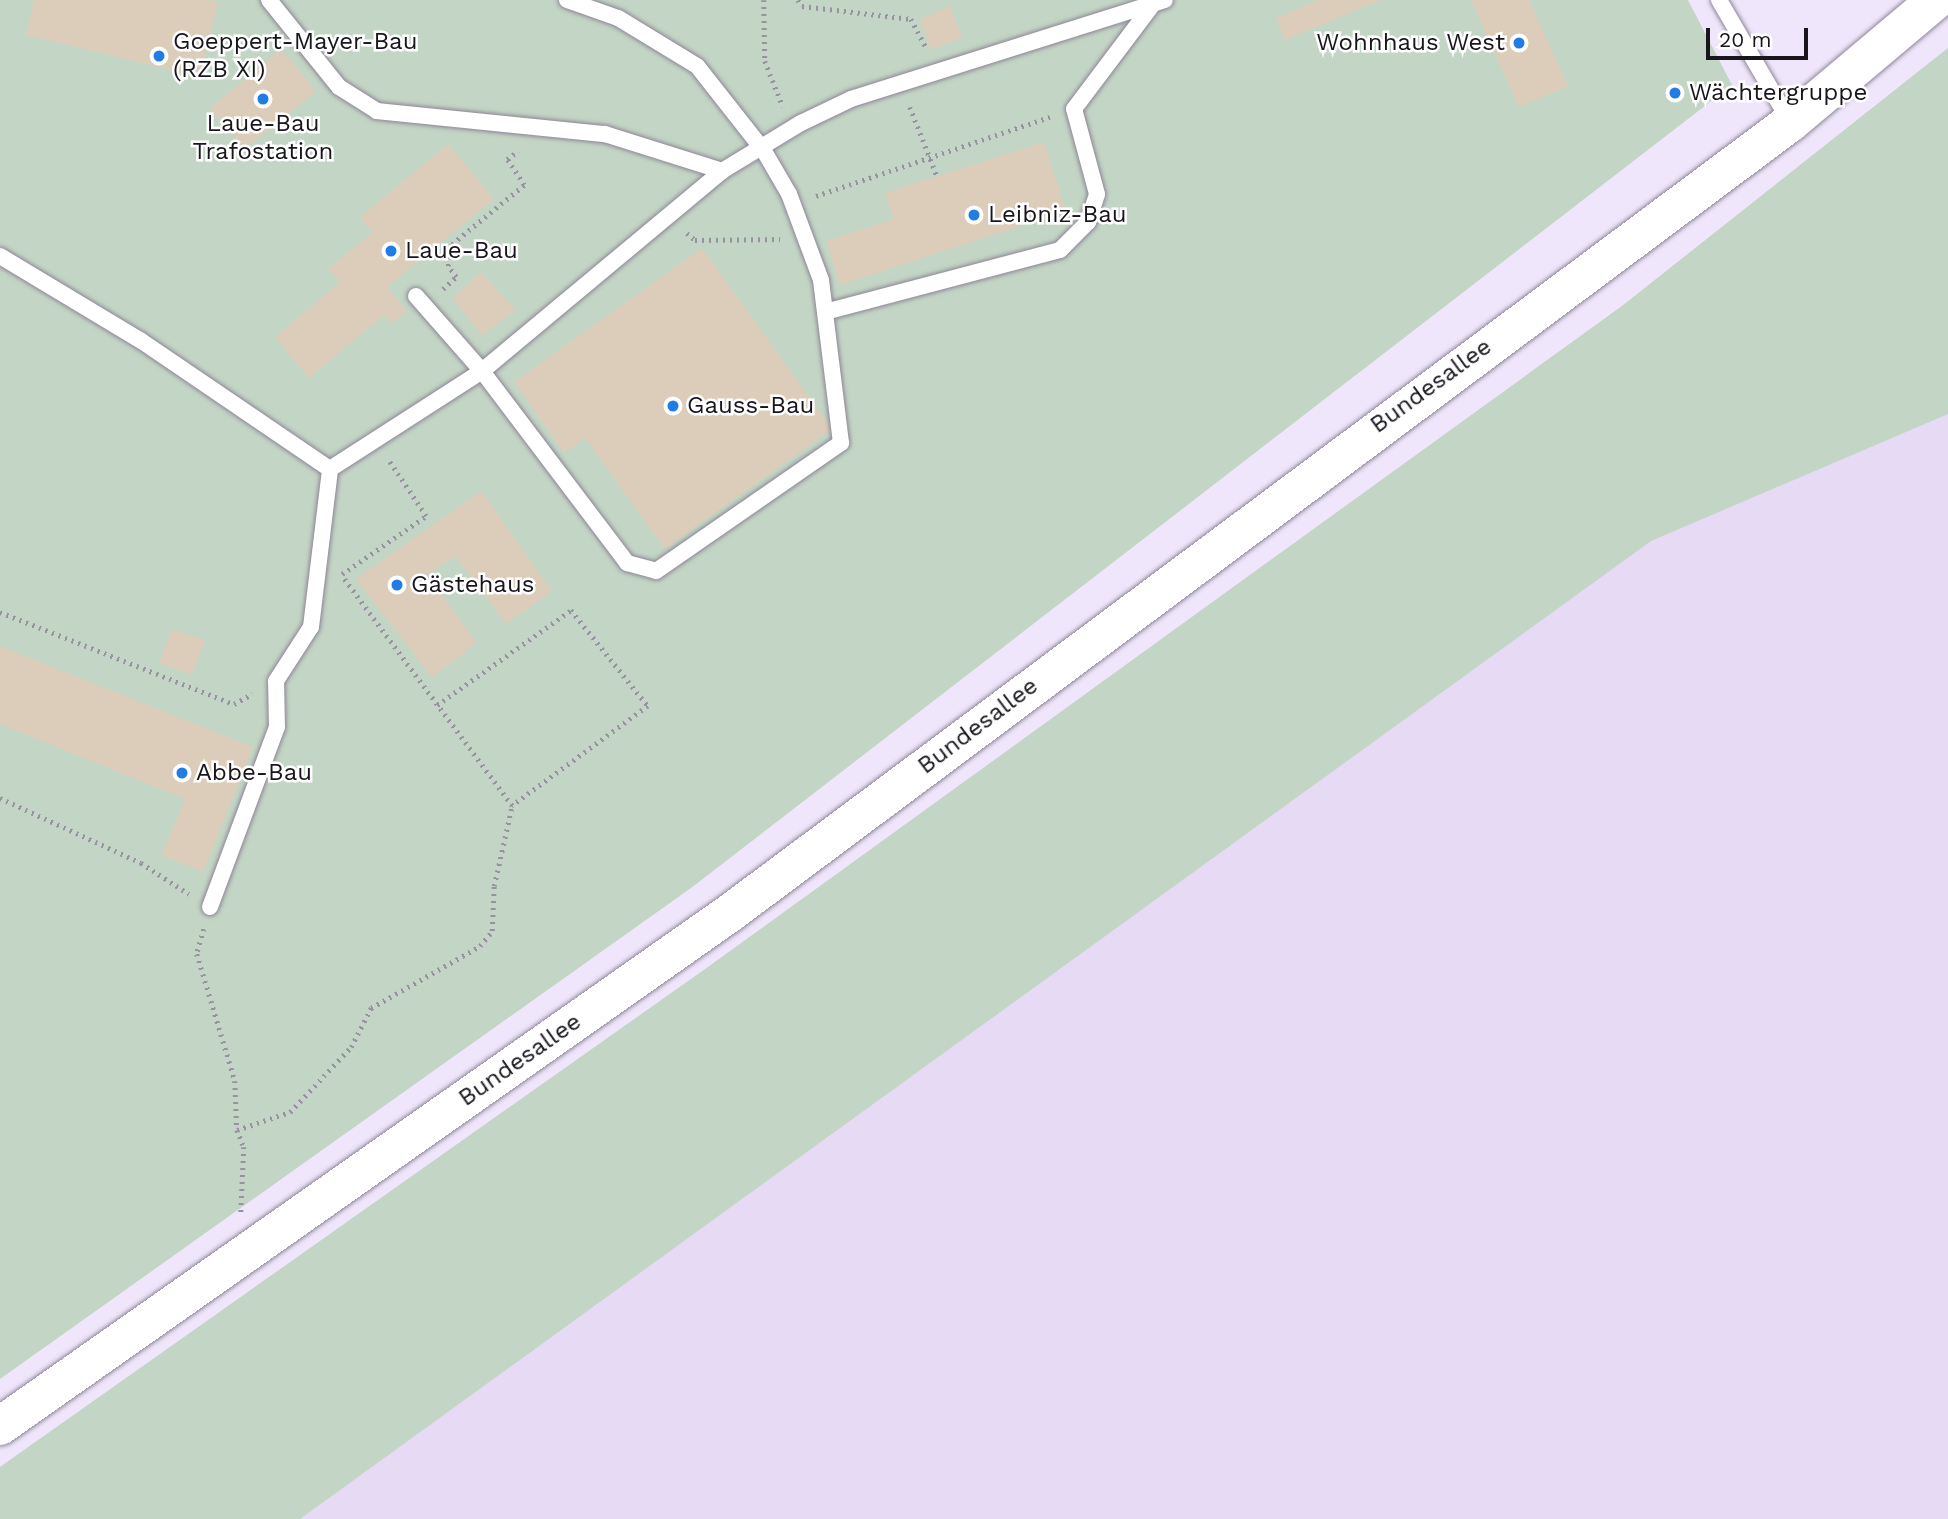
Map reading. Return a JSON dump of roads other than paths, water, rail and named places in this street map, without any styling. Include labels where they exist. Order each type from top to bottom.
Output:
[{"type":"main road","name":"Bundesallee","points":[[0,1426],[730,914],[1356,440],[1790,123],[1936,0]]},
{"type":"lane","points":[[269,0],[339,87],[363,106],[605,134],[722,171]]},
{"type":"lane","points":[[420,301],[482,371],[627,563],[656,571],[841,443],[825,312],[806,239],[792,204],[764,151],[697,66],[618,18],[568,0]]},
{"type":"lane","points":[[1719,0],[1790,123]]},
{"type":"lane","points":[[210,907],[277,727],[276,681],[311,627],[330,469],[482,371],[722,171],[764,151],[801,123],[901,83],[1159,2]]},
{"type":"lane","points":[[825,312],[1060,250],[1088,222],[1097,194],[1074,108],[1159,2]]},
{"type":"lane","points":[[0,256],[140,340],[330,469]]},
{"type":"place","name":"Wohnhaus West","points":[[1519,43]]},
{"type":"place","name":"Goeppert-Mayer-Bau (RZB XI)","points":[[159,56]]},
{"type":"place","name":"Wächtergruppe","points":[[1675,93]]},
{"type":"place","name":"Laue-Bau Trafostation","points":[[263,99]]},
{"type":"place","name":"Leibniz-Bau","points":[[974,215]]},
{"type":"place","name":"Laue-Bau","points":[[391,251]]},
{"type":"place","name":"Gauss-Bau","points":[[673,406]]},
{"type":"place","name":"Gästehaus","points":[[397,585]]},
{"type":"place","name":"Abbe-Bau","points":[[182,773]]}]
